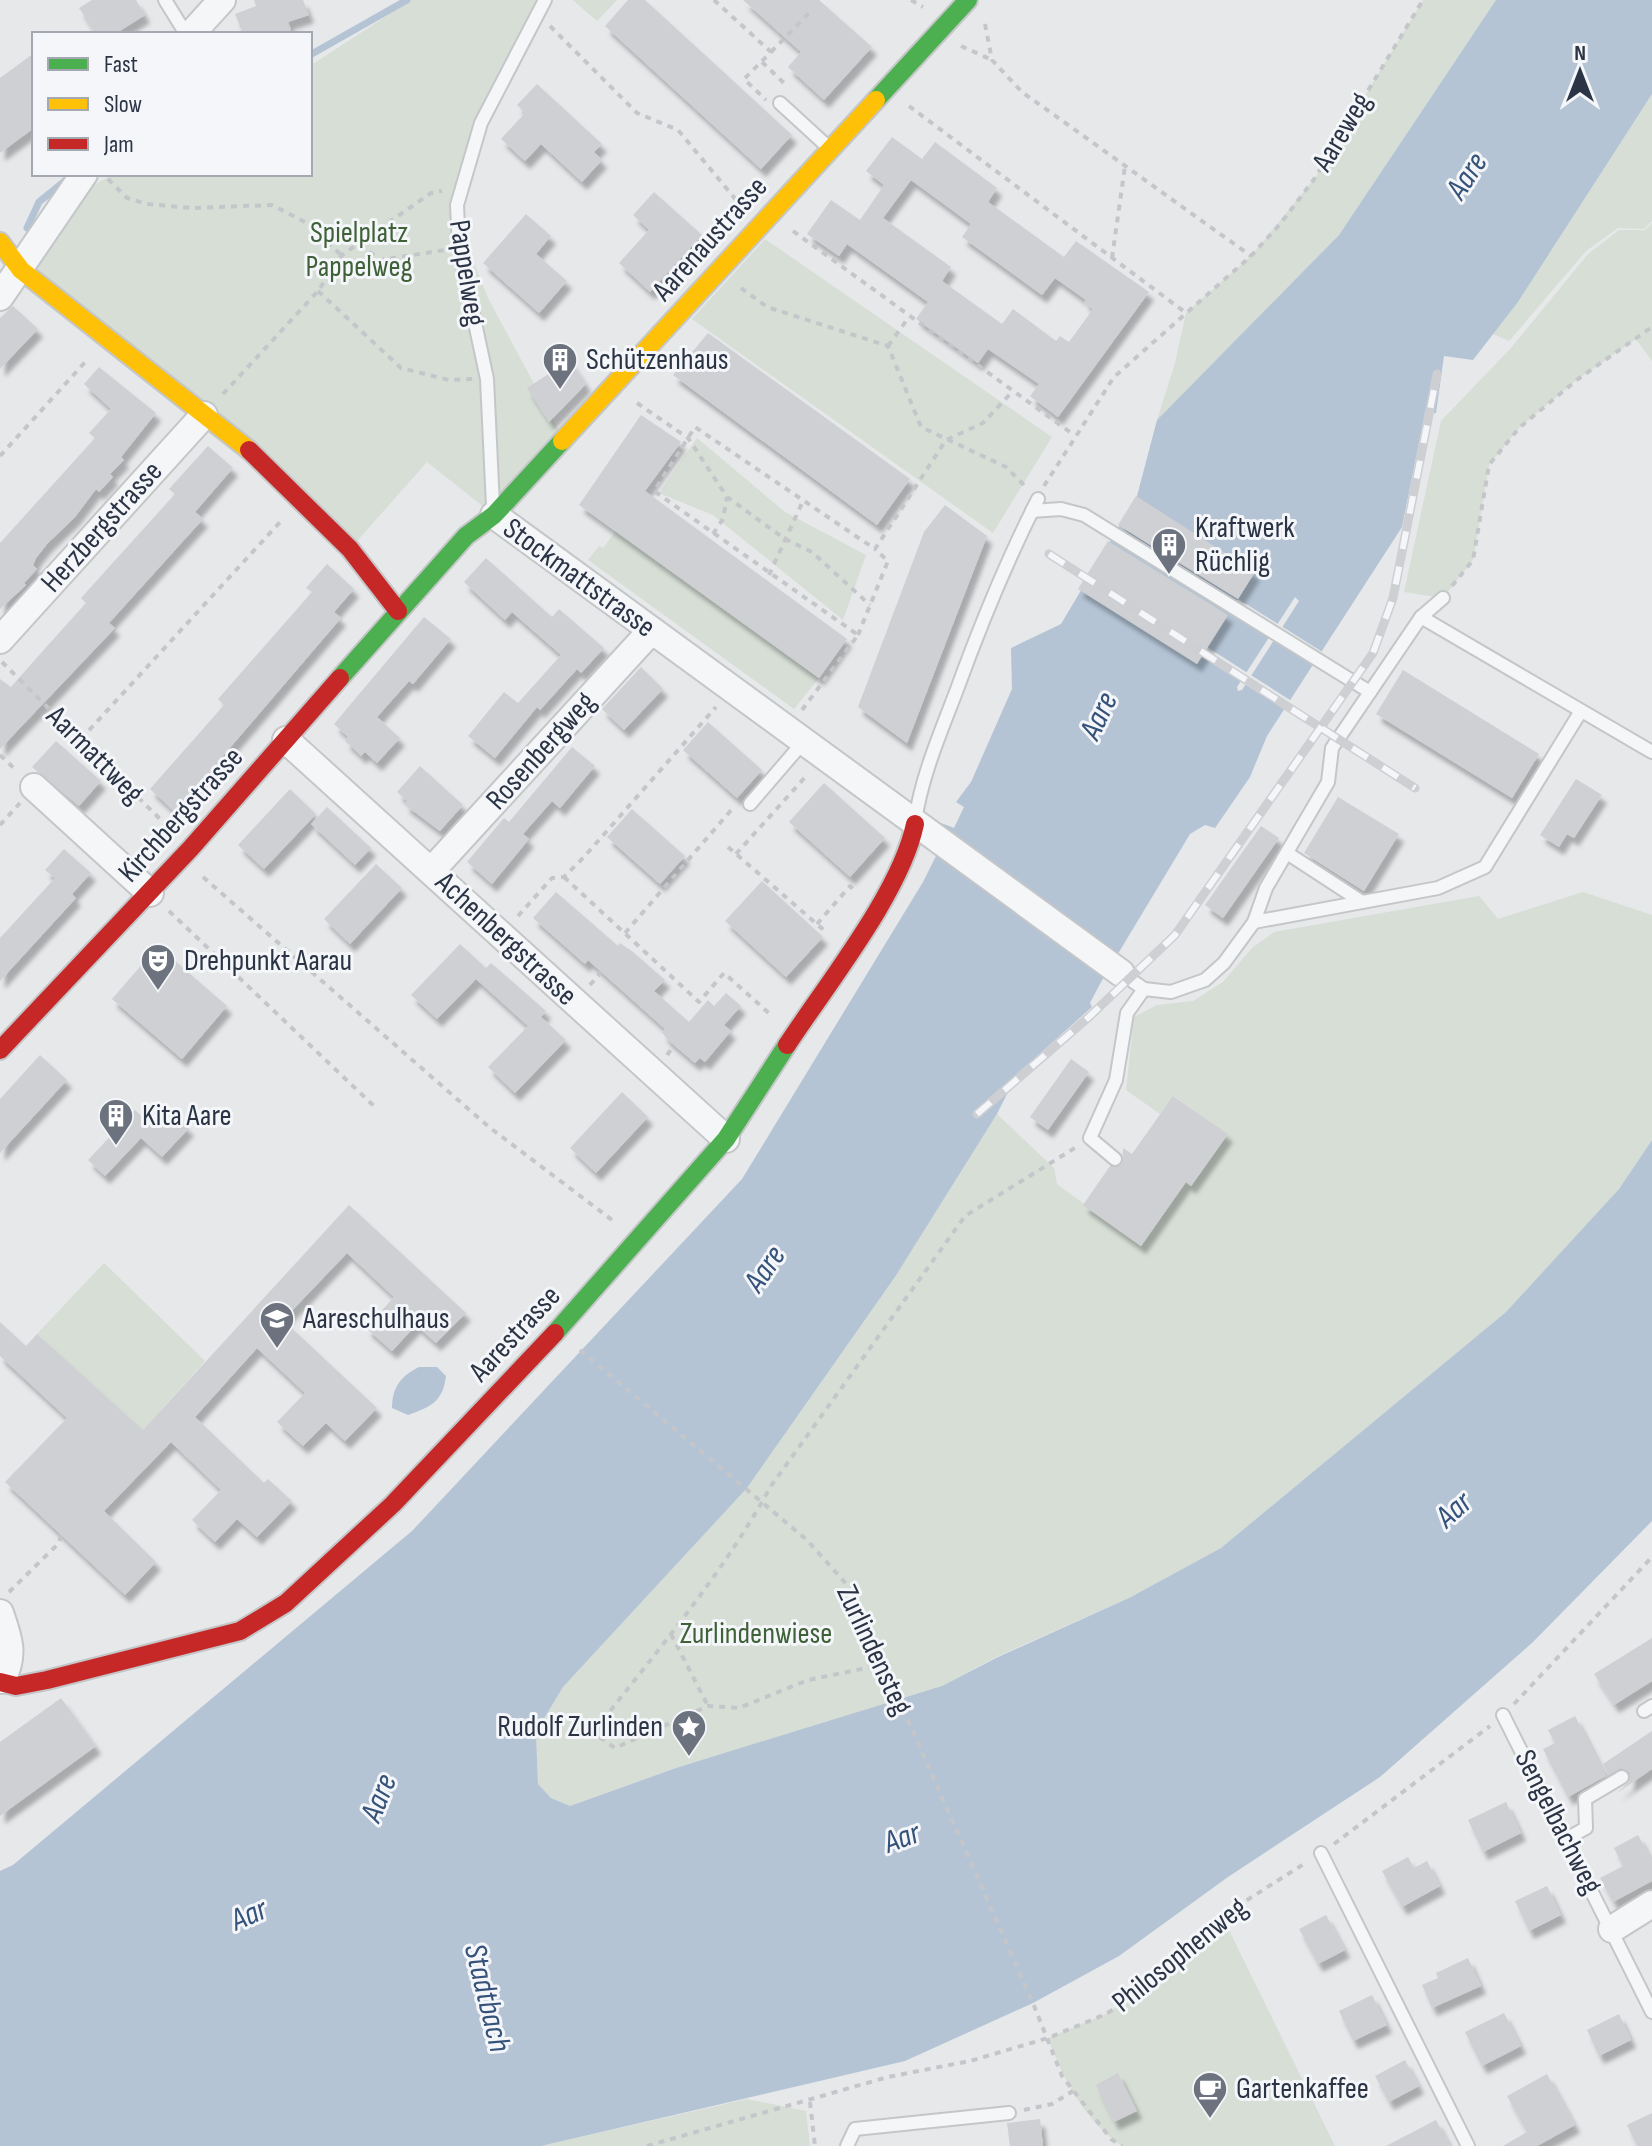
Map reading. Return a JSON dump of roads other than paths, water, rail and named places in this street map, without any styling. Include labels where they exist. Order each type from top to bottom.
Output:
[{"type":"street","name":"Aarenaustrasse","points":[[494,515],[968,0]]},
{"type":"street","points":[[190,32],[217,2]]},
{"type":"street","points":[[0,297],[83,176]]},
{"type":"street","points":[[0,242],[21,270],[204,415],[301,498],[350,549],[398,611]]},
{"type":"street","name":"Herzbergstrasse","points":[[0,640],[204,415]]},
{"type":"street","name":"Stockmattstrasse","points":[[398,611],[466,536],[494,515],[780,727],[815,747],[1121,973]]},
{"type":"street","name":"Kirchbergstrasse","points":[[0,1050],[191,848],[398,611]]},
{"type":"street","name":"Rosenbergweg","points":[[432,870],[651,631]]},
{"type":"street","name":"Achenbergstrasse","points":[[286,740],[726,1139]]},
{"type":"street","points":[[34,787],[150,893]]},
{"type":"street","name":"Aarestrasse","points":[[1,1681],[16,1686],[47,1680],[240,1631],[286,1603],[393,1504],[557,1331],[726,1139],[795,1037],[924,830]]},
{"type":"street","points":[[0,1613],[11,1644],[11,1661],[1,1681]]},
{"type":"street","name":"Sengelbachweg","points":[[1612,1929],[1652,1904]]},
{"type":"lane","points":[[165,0],[187,32]]},
{"type":"lane","name":"Pappelweg","points":[[494,515],[487,379],[459,248],[457,205],[481,123],[545,0]]},
{"type":"lane","points":[[774,102],[830,149]]},
{"type":"lane","points":[[924,830],[921,784],[996,588],[1035,505],[1084,515],[1370,692]]},
{"type":"lane","points":[[1121,973],[1144,989],[1171,992],[1205,980],[1224,963],[1254,922],[1266,888],[1328,782],[1332,748],[1421,617],[1443,598]]},
{"type":"lane","points":[[1421,617],[1652,752]]},
{"type":"lane","points":[[1254,922],[1438,888],[1485,867],[1581,711]]},
{"type":"lane","points":[[743,804],[815,747]]},
{"type":"lane","points":[[1287,853],[1362,902]]},
{"type":"lane","points":[[1115,1159],[1090,1138],[1116,1080],[1127,1013],[1144,989]]},
{"type":"lane","name":"Sengelbachweg","points":[[1503,1715],[1652,2012]]},
{"type":"lane","points":[[1566,1839],[1586,1828],[1585,1799],[1622,1777]]},
{"type":"lane","points":[[1321,1853],[1468,2146]]},
{"type":"lane","points":[[847,2146],[855,2129],[1009,2113]]},
{"type":"water","points":[[1496,0],[1652,0],[1652,94],[1518,302],[1473,360],[1444,356],[1436,413],[1425,413],[1402,527],[1267,736],[1250,777],[1215,828],[1205,825],[1190,834],[1101,982],[1090,1003],[1092,1007],[1017,1074],[997,1114],[895,1277],[747,1488],[563,1687],[536,1732],[538,1784],[551,1798],[570,1806],[676,1768],[942,1686],[1129,1598],[1221,1548],[1506,1312],[1619,1189],[1652,1140],[1652,1521],[1533,1642],[1380,1777],[1228,1877],[1119,1956],[1033,2003],[905,2061],[541,2146],[0,2146],[0,1871],[13,1865],[412,1531],[742,1179],[923,882],[936,856],[941,823],[954,828],[964,807],[956,802],[971,782],[1012,689],[1011,648],[1061,624],[1137,496],[1157,420],[1339,235]],"holes":[[[1295,597],[1299,601],[1242,690],[1238,691],[1237,687]]]},
{"type":"water","points":[[419,1367],[437,1367],[446,1376],[444,1385],[434,1402],[408,1415],[392,1408],[394,1394],[403,1378]]},
{"type":"waterway","points":[[312,54],[407,0]]},
{"type":"waterway","points":[[27,228],[39,202],[66,180]]},
{"type":"railway","points":[[977,1114],[1090,1016],[1175,935],[1373,653],[1393,598],[1437,374]]},
{"type":"railway","points":[[1049,554],[1415,788]]},
{"type":"place","name":"Schützenhaus","points":[[560,391]]},
{"type":"place","name":"Kraftwerk Rüchlig","points":[[1169,576]]},
{"type":"place","name":"Drehpunkt Aarau","points":[[158,992]]},
{"type":"place","name":"Kita Aare","points":[[116,1147]]},
{"type":"place","name":"Aareschulhaus","points":[[277,1350]]},
{"type":"place","name":"Rudolf Zurlinden","points":[[689,1758]]},
{"type":"place","name":"Gartenkaffee","points":[[1210,2120]]},
{"type":"water label","name":"Aare","points":[[1467,176]]},
{"type":"water label","name":"Aare","points":[[1099,716]]},
{"type":"water label","name":"Aare","points":[[765,1269]]},
{"type":"water label","name":"Aar","points":[[1454,1510]]},
{"type":"water label","name":"Aare","points":[[379,1798]]},
{"type":"water label","name":"Aar","points":[[902,1838]]},
{"type":"water label","name":"Aar","points":[[249,1915]]},
{"type":"water label","name":"Stadtbach","points":[[487,1998]]},
{"type":"park label","name":"Spielplatz Pappelweg","points":[[359,250]]},
{"type":"park label","name":"Zurlindenwiese","points":[[756,1634]]}]
